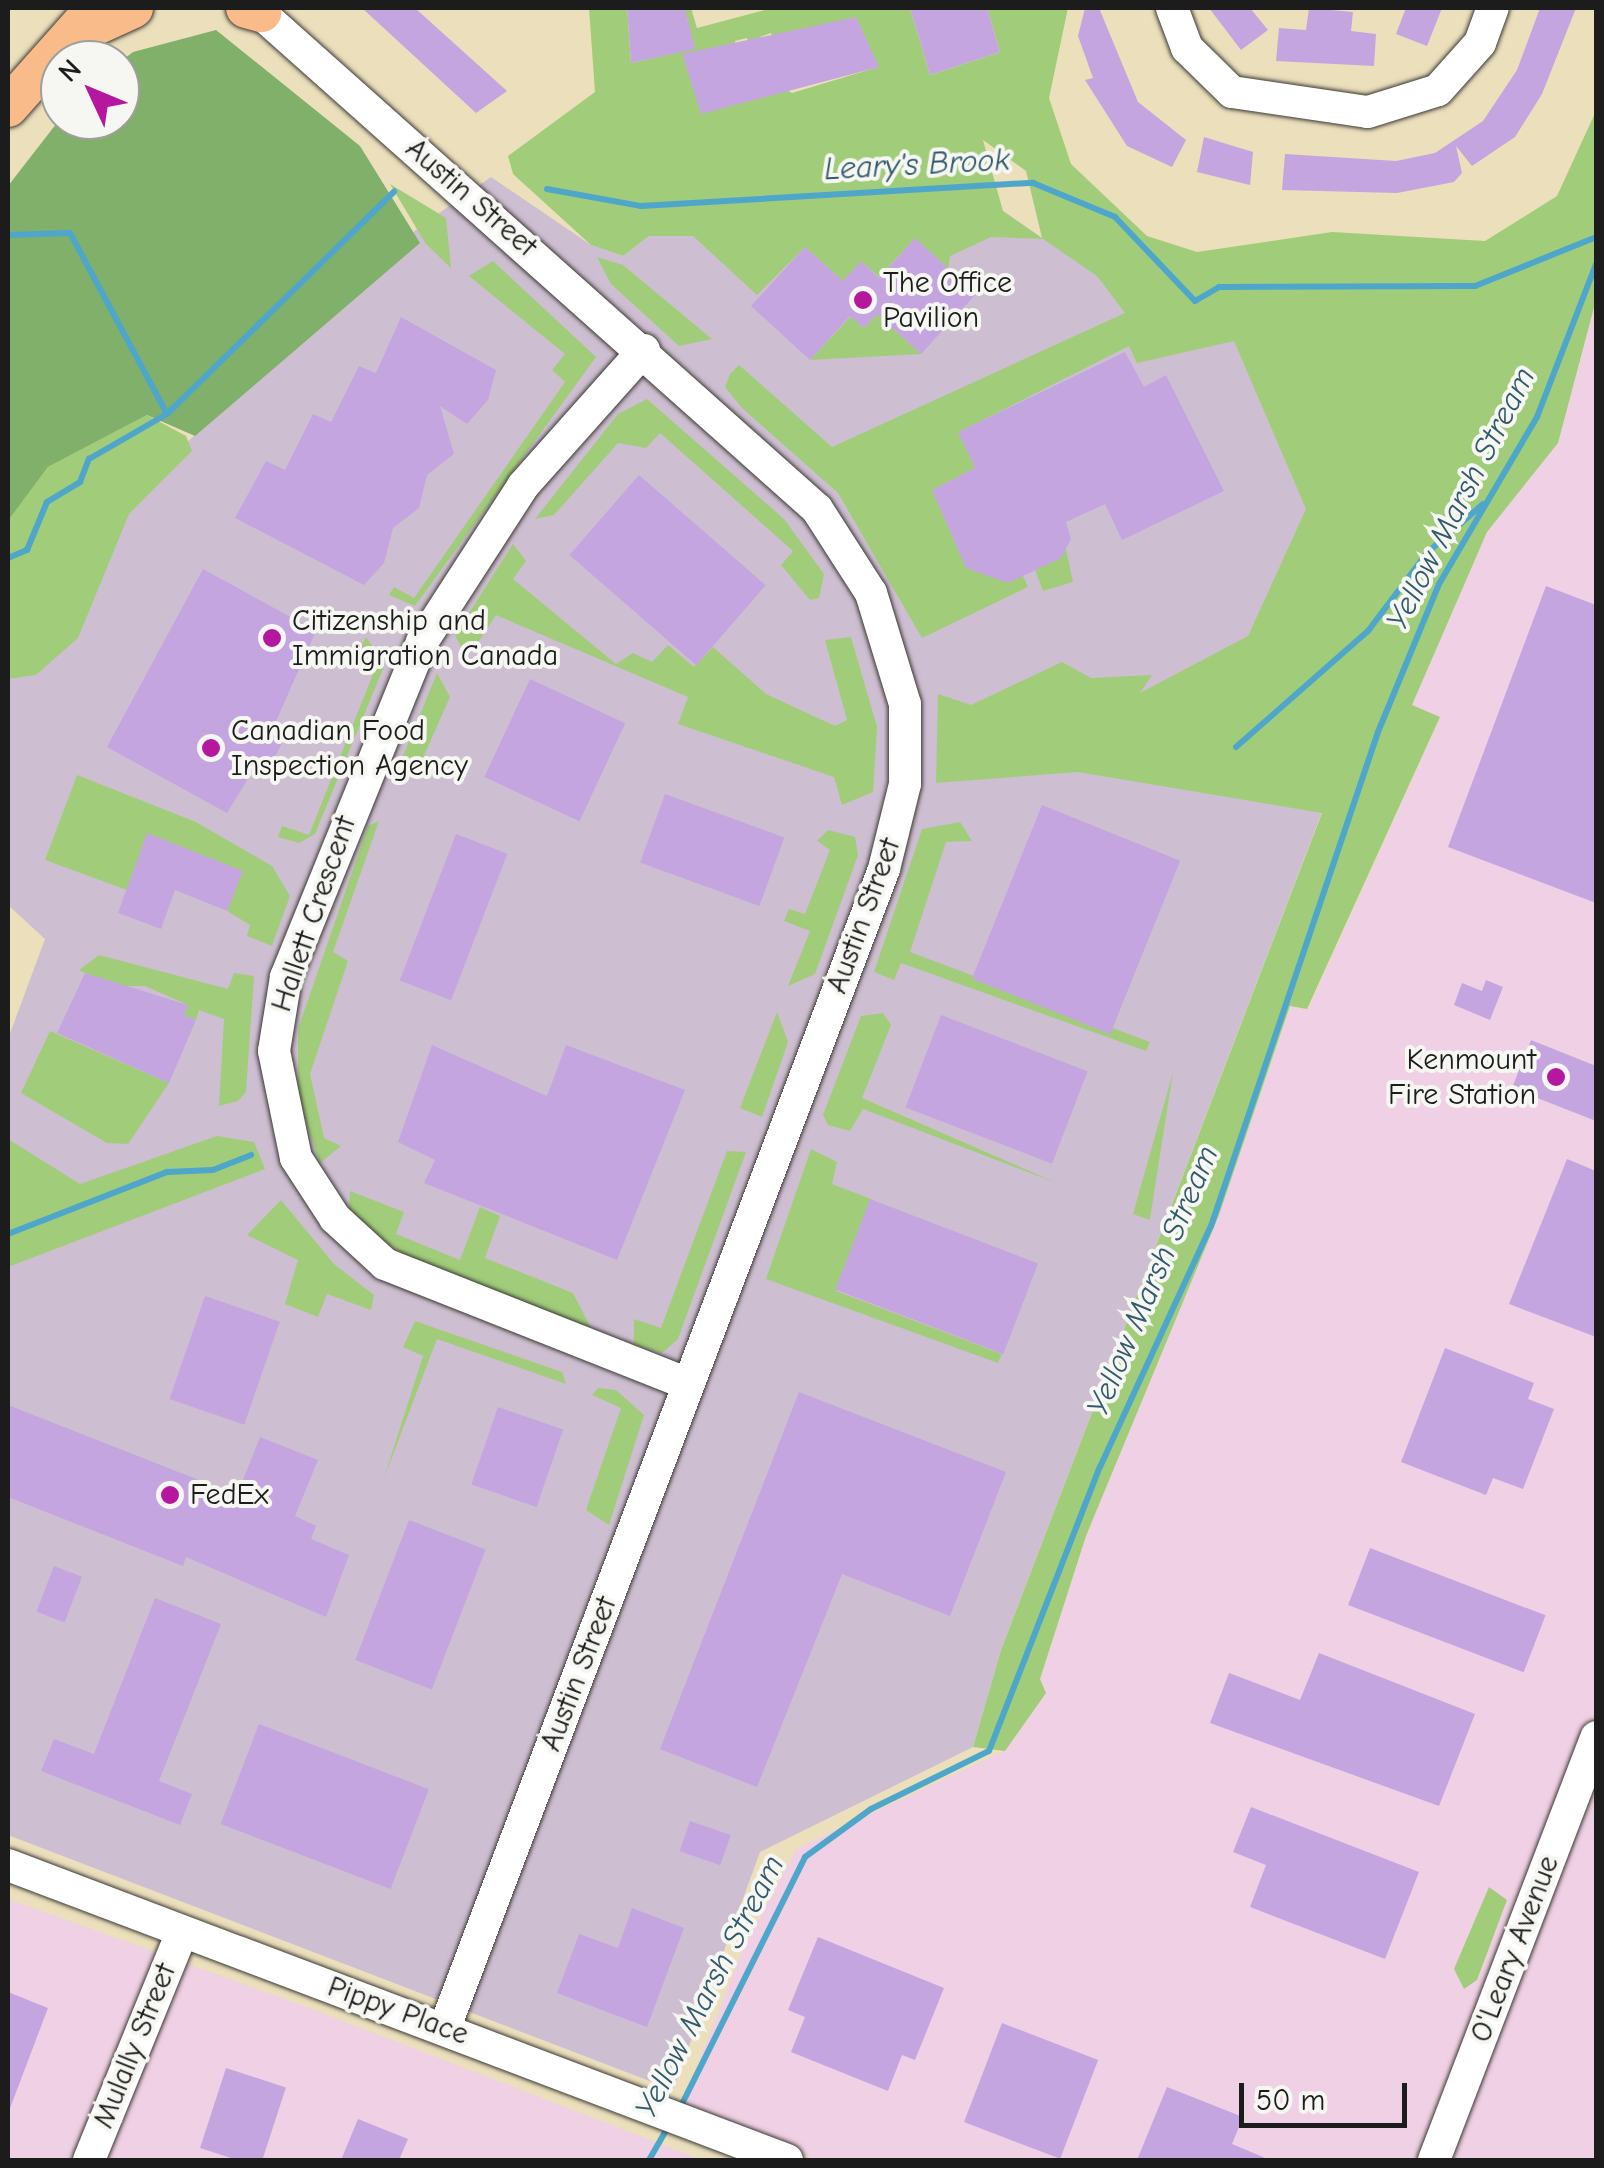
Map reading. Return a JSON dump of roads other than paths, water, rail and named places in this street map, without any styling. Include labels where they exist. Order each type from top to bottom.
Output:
[{"type":"main road","points":[[8,106],[84,17],[133,8]]},
{"type":"street","points":[[1172,8],[1187,48],[1232,92],[1368,112],[1438,90],[1480,43],[1493,8]]},
{"type":"street","name":"Austin Street","points":[[256,9],[644,350],[817,509],[846,548],[899,666],[906,742],[884,869],[445,2027]]},
{"type":"street","name":"Hallett Crescent","points":[[644,350],[523,486],[422,642],[286,976],[274,1051],[296,1158],[335,1218],[386,1264],[688,1384]]},
{"type":"street","name":"O'Leary Avenue","points":[[1434,2160],[1596,1737]]},
{"type":"street","name":"Pippy Place","points":[[8,1865],[445,2027],[787,2160]]},
{"type":"street","name":"Mulally Street","points":[[89,2160],[182,1932]]},
{"type":"waterway","name":"Leary's Brook","points":[[547,189],[641,206],[1033,183],[1115,217],[1195,301],[1219,287],[1475,286],[1596,237]]},
{"type":"waterway","name":"Leary's Brook","points":[[8,558],[27,550],[47,502],[80,482],[89,459],[167,414],[394,192]]},
{"type":"waterway","points":[[8,235],[70,233],[167,414]]},
{"type":"waterway","name":"Yellow Marsh Stream","points":[[680,2108],[805,1857],[871,1809],[989,1751],[1100,1467],[1211,1226],[1378,732],[1439,584],[1537,417],[1596,264]]},
{"type":"waterway","points":[[1236,747],[1368,631],[1427,553],[1483,504]]},
{"type":"waterway","points":[[8,1234],[167,1172],[213,1170],[251,1155]]},
{"type":"waterway","name":"Yellow Marsh Stream","points":[[649,2160],[668,2127]]},
{"type":"place","name":"The Office Pavilion","points":[[863,300]]},
{"type":"place","name":"Citizenship and Immigration Canada","points":[[272,638]]},
{"type":"place","name":"Canadian Food Inspection Agency","points":[[211,748]]},
{"type":"place","name":"Kenmount Fire Station","points":[[1556,1077]]},
{"type":"place","name":"FedEx","points":[[170,1495]]}]
